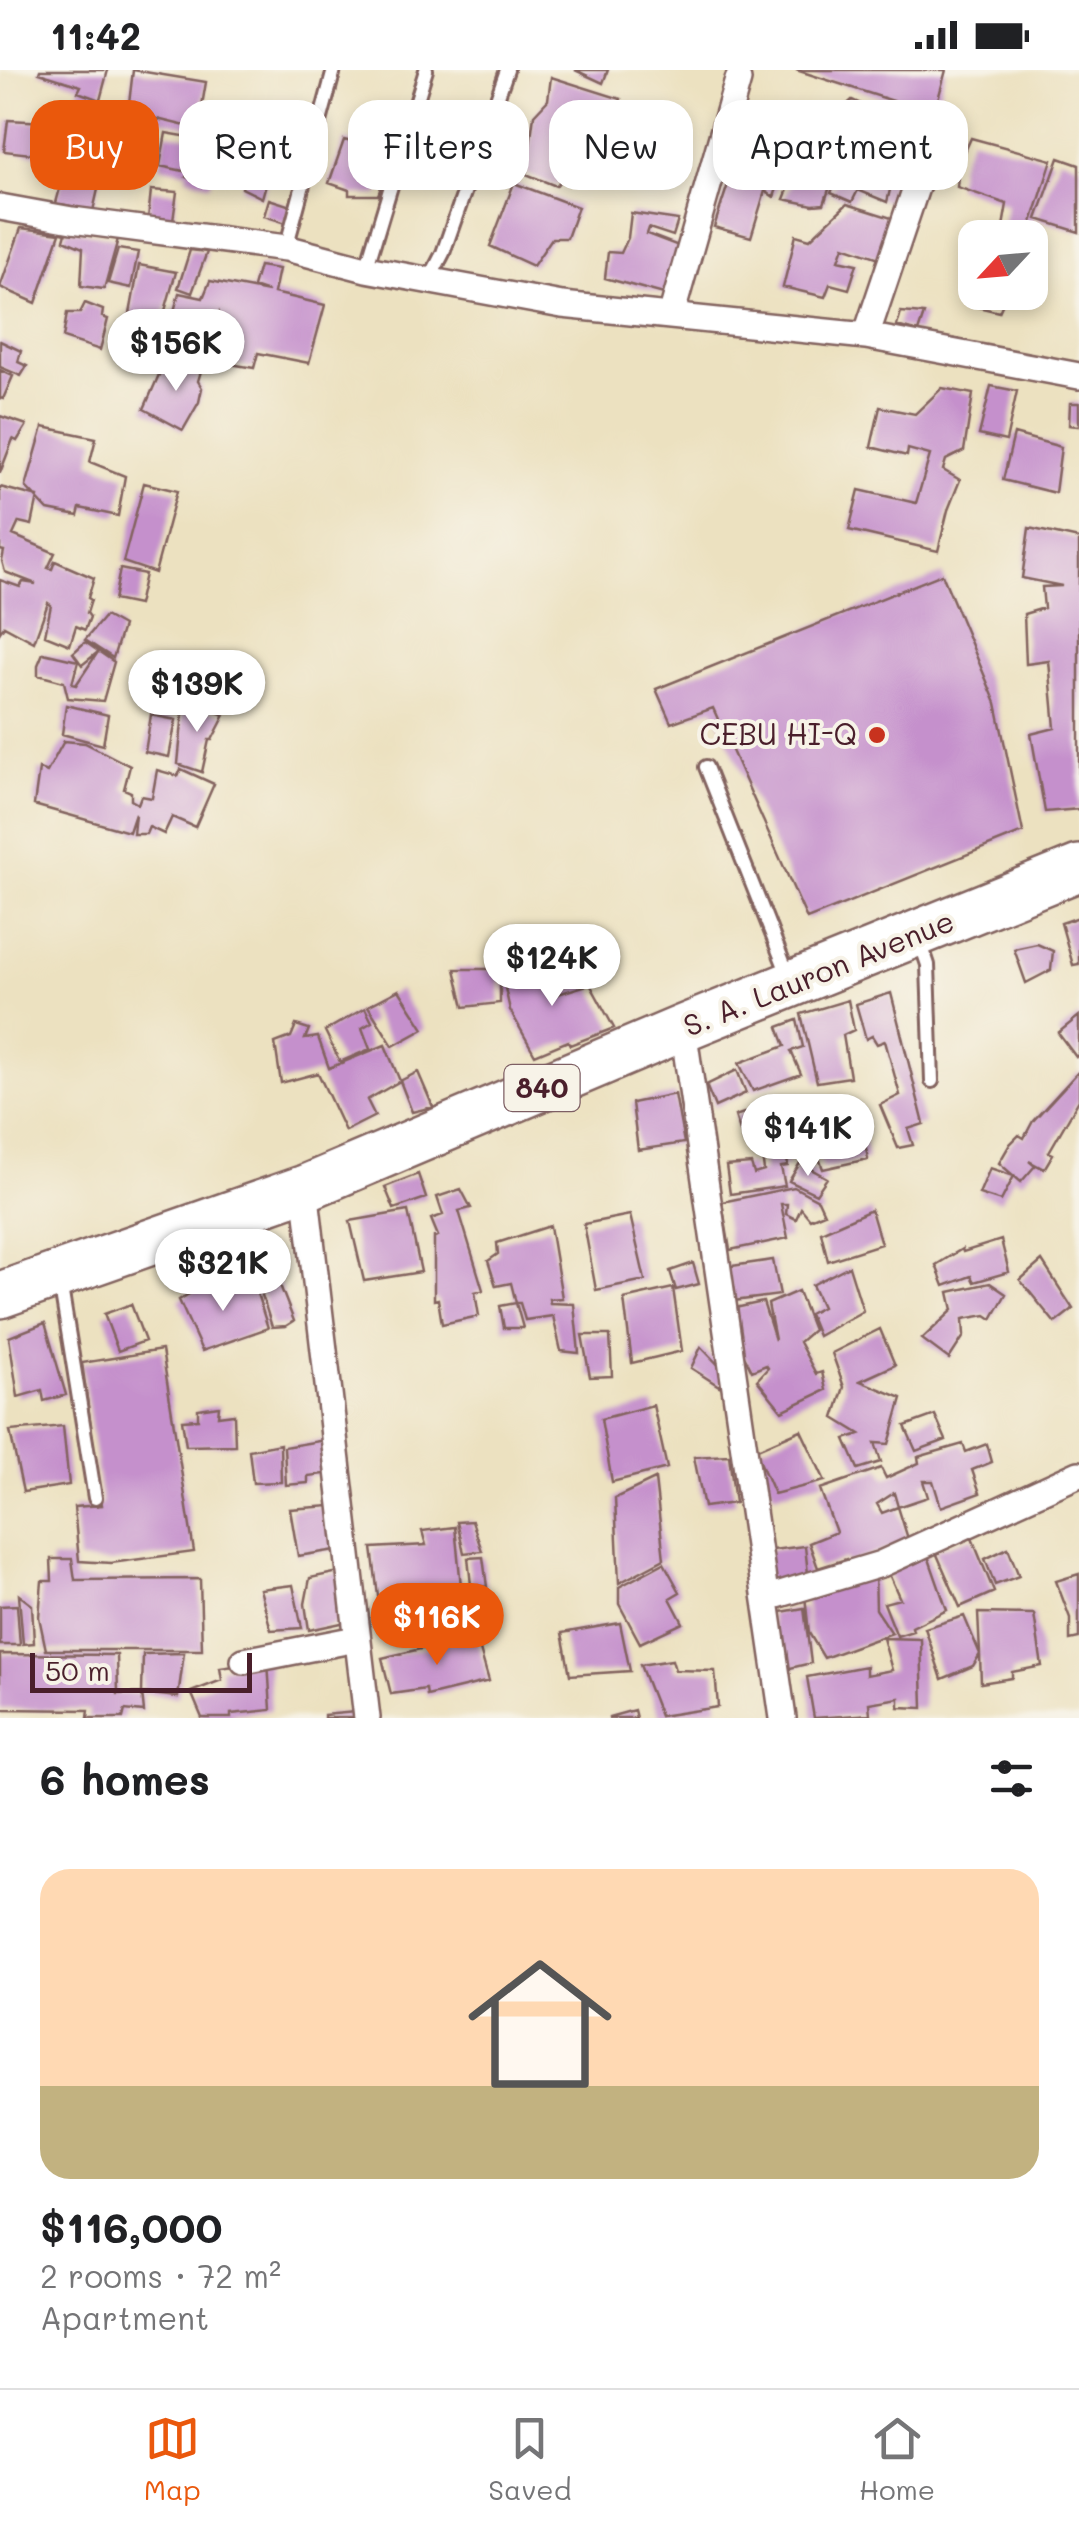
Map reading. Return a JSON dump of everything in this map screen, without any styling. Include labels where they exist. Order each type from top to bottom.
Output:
[{"type":"highway","name":"S. A. Lauron Avenue","points":[[0,1295],[306,1188],[684,1028],[1079,868]]},
{"type":"street","points":[[671,316],[738,80]]},
{"type":"street","points":[[866,336],[915,190]]},
{"type":"street","points":[[0,206],[72,220],[286,248],[366,268],[562,304],[866,336],[1079,376]]},
{"type":"street","points":[[684,1028],[783,1718]]},
{"type":"street","points":[[306,1188],[367,1718]]},
{"type":"street","points":[[767,1598],[880,1564],[1079,1474]]},
{"type":"street","points":[[244,1661],[356,1640]]},
{"type":"lane","points":[[286,248],[334,70]]},
{"type":"lane","points":[[417,100],[426,70]]},
{"type":"lane","points":[[498,100],[507,70]]},
{"type":"lane","points":[[366,268],[390,190]]},
{"type":"lane","points":[[429,280],[466,190]]},
{"type":"lane","points":[[706,767],[792,984]]},
{"type":"lane","points":[[918,934],[928,965],[932,1080]]},
{"type":"lane","points":[[59,1274],[95,1498]]},
{"type":"building","points":[[108,70],[100,100],[78,92],[81,86],[39,73]]},
{"type":"building","points":[[133,70],[206,82],[203,100],[179,100],[179,124],[159,120],[159,100],[129,100]]},
{"type":"building","points":[[575,70],[608,70],[603,83]]},
{"type":"building","points":[[796,70],[946,70],[938,100],[890,100]]},
{"type":"building","points":[[551,77],[621,99],[549,100],[549,183],[529,175],[534,115],[548,100]]},
{"type":"building","points":[[8,120],[30,121],[30,154],[4,151]]},
{"type":"building","points":[[166,133],[179,135],[179,170],[160,166]]},
{"type":"building","points":[[971,138],[1052,160],[1033,220],[1004,220],[1007,204],[966,190]]},
{"type":"building","points":[[344,140],[348,141],[348,190],[329,183]]},
{"type":"building","points":[[1059,158],[1079,165],[1079,232],[1037,219]]},
{"type":"building","points":[[529,189],[578,207],[567,238],[552,238],[533,266],[490,246],[511,190]]},
{"type":"building","points":[[60,190],[98,190],[93,211],[56,203]]},
{"type":"building","points":[[151,190],[177,192],[173,221],[148,219]]},
{"type":"building","points":[[246,190],[264,190],[262,198]]},
{"type":"building","points":[[349,190],[380,190],[378,195],[349,195]]},
{"type":"building","points":[[726,190],[776,190],[774,197],[765,191],[751,237],[714,227]]},
{"type":"building","points":[[788,190],[829,190],[824,204],[784,199]]},
{"type":"building","points":[[832,190],[858,190],[852,202],[831,193]]},
{"type":"building","points":[[858,190],[890,190],[887,202]]},
{"type":"building","points":[[269,199],[291,206],[286,223],[264,216]]},
{"type":"building","points":[[847,204],[898,220],[885,260],[844,246],[839,260],[857,264],[849,289],[830,284],[825,297],[783,287],[796,235],[810,239]]},
{"type":"building","points":[[631,213],[678,220],[673,236],[649,228],[647,234],[684,248],[671,296],[605,278],[608,252],[621,253],[628,238]]},
{"type":"building","points":[[21,228],[60,233],[36,303],[0,287]]},
{"type":"building","points":[[67,229],[118,239],[104,289],[81,286],[83,248],[64,240]]},
{"type":"building","points":[[118,249],[138,252],[131,288],[108,283]]},
{"type":"building","points":[[190,250],[207,252],[192,293],[178,288]]},
{"type":"building","points":[[139,265],[176,272],[157,339],[127,330]]},
{"type":"building","points":[[259,266],[279,269],[274,293],[325,305],[309,363],[258,353],[254,368],[213,361],[223,325],[219,313],[205,357],[196,354],[192,364],[170,357],[172,348],[165,345],[179,293],[203,298],[210,281],[268,292],[253,287]]},
{"type":"building","points":[[85,303],[103,310],[102,317],[108,319],[100,350],[63,338],[67,313],[80,313]]},
{"type":"building","points":[[901,312],[924,314],[918,332],[897,326]]},
{"type":"building","points":[[0,341],[21,351],[18,362],[27,366],[21,376],[0,367]]},
{"type":"building","points":[[165,361],[202,368],[199,402],[183,430],[144,409]]},
{"type":"building","points":[[0,370],[13,376],[3,399],[0,398]]},
{"type":"building","points":[[991,386],[1017,391],[1006,441],[979,435]]},
{"type":"building","points":[[942,388],[973,394],[964,451],[946,460],[943,470],[960,480],[938,551],[849,530],[859,490],[916,503],[930,455],[908,449],[907,456],[871,447],[880,407],[915,414]]},
{"type":"building","points":[[1070,403],[1079,403],[1079,426],[1069,425]]},
{"type":"building","points":[[0,416],[27,425],[17,441],[13,439],[0,473]]},
{"type":"building","points":[[43,427],[96,438],[90,462],[125,476],[118,516],[80,508],[78,516],[48,510],[26,487]]},
{"type":"building","points":[[1014,434],[1061,447],[1055,493],[1003,480]]},
{"type":"building","points":[[144,483],[177,491],[155,573],[123,562]]},
{"type":"building","points":[[0,487],[38,497],[32,525],[19,522],[13,535],[55,553],[48,568],[52,569],[55,561],[94,578],[88,598],[90,617],[85,630],[76,626],[70,645],[45,635],[51,605],[48,603],[34,642],[4,626],[0,632],[0,580],[20,587],[23,582],[36,584],[5,572],[4,551],[0,550]]},
{"type":"building","points":[[1029,528],[1079,539],[1079,809],[1045,812],[1031,734],[1055,728],[1049,661],[1026,664],[1024,614],[1044,608],[1042,587],[1062,586],[1022,578]]},
{"type":"building","points":[[120,569],[145,574],[138,605],[114,600]]},
{"type":"building","points":[[942,574],[996,703],[1023,832],[807,919],[713,708],[671,723],[656,689]]},
{"type":"building","points":[[105,616],[123,626],[113,658],[85,640]]},
{"type":"building","points":[[85,642],[114,662],[103,701],[68,698],[64,682],[38,675],[43,653],[78,661],[72,684],[76,685],[98,652],[82,665],[73,653]]},
{"type":"building","points":[[184,701],[225,715],[209,740],[202,772],[178,764]]},
{"type":"building","points":[[66,705],[108,715],[103,745],[62,734]]},
{"type":"building","points":[[151,715],[176,720],[169,757],[145,752]]},
{"type":"building","points":[[64,741],[85,743],[130,766],[124,789],[131,792],[131,800],[138,804],[141,796],[152,798],[157,770],[178,776],[181,769],[214,784],[195,827],[172,817],[164,834],[149,827],[146,834],[133,834],[135,814],[129,832],[34,805],[39,769],[47,772]]},
{"type":"building","points":[[1079,917],[1079,964],[1073,965],[1061,923]]},
{"type":"building","points":[[1037,944],[1053,951],[1051,970],[1026,983],[1014,949]]},
{"type":"building","points":[[540,957],[555,995],[590,984],[614,1028],[535,1055],[510,1010],[502,975]]},
{"type":"building","points":[[455,969],[500,969],[500,1003],[464,1007]]},
{"type":"building","points":[[399,990],[424,1029],[393,1046],[368,1006]]},
{"type":"building","points":[[891,993],[924,1124],[908,1129],[913,1145],[898,1148],[880,1105],[900,1095],[885,1041],[877,1044],[872,1036],[866,1039],[856,1004]]},
{"type":"building","points":[[848,1000],[854,1030],[843,1035],[850,1077],[817,1082],[801,1014]]},
{"type":"building","points":[[365,1008],[372,1022],[362,1028],[370,1049],[340,1062],[325,1031]]},
{"type":"building","points":[[1079,1016],[1079,1054],[1076,1057],[1058,1033]]},
{"type":"building","points":[[797,1020],[803,1047],[791,1051],[801,1074],[753,1091],[739,1063],[785,1046],[778,1027]]},
{"type":"building","points":[[296,1025],[309,1029],[305,1039],[318,1037],[329,1068],[385,1045],[400,1081],[367,1100],[375,1116],[345,1131],[318,1073],[281,1083],[275,1043],[291,1037]]},
{"type":"building","points":[[737,1070],[746,1093],[715,1107],[706,1085]]},
{"type":"building","points":[[1079,1071],[1079,1100],[1049,1152],[1053,1154],[1044,1169],[1029,1161],[1035,1166],[1021,1182],[999,1163],[1010,1144],[1019,1135],[1024,1138],[1033,1121]]},
{"type":"building","points":[[418,1072],[433,1107],[412,1112],[400,1081]]},
{"type":"building","points":[[675,1094],[684,1143],[638,1150],[632,1103]]},
{"type":"building","points":[[841,1098],[850,1123],[859,1133],[863,1132],[868,1159],[823,1169],[813,1142],[821,1141],[810,1104]]},
{"type":"building","points":[[775,1102],[781,1109],[782,1120],[790,1117],[790,1107],[806,1105],[809,1128],[745,1146],[735,1116]]},
{"type":"building","points":[[786,1150],[788,1166],[781,1167],[785,1186],[730,1194],[726,1166],[751,1164],[754,1174],[764,1171],[762,1155]]},
{"type":"building","points":[[800,1163],[827,1178],[816,1194],[789,1181]]},
{"type":"building","points":[[990,1168],[1014,1176],[1001,1201],[979,1194]]},
{"type":"building","points":[[418,1174],[426,1198],[394,1209],[385,1187]]},
{"type":"building","points":[[794,1187],[818,1200],[824,1213],[810,1219],[801,1208],[796,1219],[786,1214],[787,1204],[781,1204],[788,1238],[730,1250],[722,1202]]},
{"type":"building","points":[[461,1189],[471,1208],[459,1211],[483,1290],[475,1292],[479,1316],[442,1324],[438,1299],[434,1300],[434,1237],[438,1236],[431,1219],[443,1215],[437,1197]]},
{"type":"building","points":[[871,1210],[881,1244],[828,1261],[821,1232]]},
{"type":"building","points":[[408,1211],[421,1272],[364,1281],[350,1221]]},
{"type":"building","points":[[630,1215],[645,1280],[596,1290],[584,1224]]},
{"type":"building","points":[[550,1226],[562,1298],[549,1299],[550,1303],[574,1304],[579,1353],[561,1351],[553,1316],[525,1320],[520,1303],[516,1303],[511,1283],[496,1286],[488,1261],[498,1254],[497,1243]]},
{"type":"building","points":[[1001,1240],[1009,1272],[974,1282],[971,1276],[944,1286],[936,1265],[962,1249],[963,1252]]},
{"type":"building","points":[[773,1260],[780,1295],[733,1301],[725,1267]]},
{"type":"building","points":[[1042,1261],[1073,1309],[1055,1323],[1020,1280]]},
{"type":"building","points":[[693,1263],[699,1284],[676,1290],[670,1271]]},
{"type":"building","points":[[849,1266],[863,1311],[818,1336],[809,1314],[822,1307],[812,1285]]},
{"type":"building","points":[[276,1275],[294,1321],[272,1327],[258,1282]]},
{"type":"building","points":[[212,1280],[221,1293],[254,1284],[268,1328],[202,1351],[179,1300]]},
{"type":"building","points":[[990,1283],[1006,1294],[992,1319],[986,1315],[963,1319],[964,1336],[949,1359],[922,1339],[953,1310],[949,1292]]},
{"type":"building","points":[[673,1288],[682,1351],[632,1363],[624,1299]]},
{"type":"building","points":[[798,1291],[813,1330],[799,1342],[816,1374],[822,1372],[826,1390],[782,1411],[757,1380],[768,1368],[766,1365],[752,1371],[745,1357],[738,1360],[726,1310],[763,1302],[775,1340],[768,1304]]},
{"type":"building","points":[[516,1303],[523,1328],[504,1328],[500,1306]]},
{"type":"building","points":[[131,1304],[145,1341],[118,1351],[104,1314]]},
{"type":"building","points":[[45,1323],[66,1395],[44,1401],[42,1390],[18,1397],[9,1337]]},
{"type":"building","points":[[880,1329],[895,1365],[860,1381],[902,1398],[889,1444],[875,1443],[881,1462],[858,1469],[845,1439],[860,1434],[834,1418],[844,1387],[832,1353]]},
{"type":"building","points":[[582,1335],[610,1335],[612,1376],[590,1377]]},
{"type":"building","points":[[701,1347],[726,1373],[719,1386],[691,1368]]},
{"type":"building","points":[[162,1350],[194,1552],[111,1563],[79,1561],[74,1507],[102,1505],[82,1363]]},
{"type":"building","points":[[653,1405],[667,1468],[612,1482],[601,1419]]},
{"type":"building","points":[[219,1406],[218,1416],[234,1414],[235,1445],[186,1446],[182,1420],[198,1419],[198,1409]]},
{"type":"building","points":[[935,1415],[946,1440],[916,1451],[905,1426]]},
{"type":"building","points":[[63,1426],[69,1485],[23,1492],[10,1431]]},
{"type":"building","points":[[801,1430],[825,1481],[774,1494],[755,1450]]},
{"type":"building","points":[[331,1439],[332,1473],[308,1476],[308,1483],[286,1485],[284,1447]]},
{"type":"building","points":[[280,1444],[281,1482],[253,1483],[249,1450]]},
{"type":"building","points":[[963,1444],[966,1452],[987,1444],[992,1462],[972,1470],[980,1493],[941,1507],[933,1481],[923,1481],[928,1497],[898,1507],[909,1542],[847,1563],[846,1559],[818,1568],[809,1543],[836,1532],[820,1489],[881,1468],[886,1478],[919,1463],[918,1457]],"holes":[[[894,1493],[898,1507],[882,1513],[877,1504]]]},
{"type":"building","points":[[729,1455],[735,1503],[704,1507],[694,1457]]},
{"type":"building","points":[[655,1479],[664,1559],[619,1583],[615,1498]]},
{"type":"building","points":[[330,1506],[336,1550],[298,1556],[290,1509]]},
{"type":"building","points":[[472,1521],[482,1551],[464,1553],[457,1522]]},
{"type":"building","points":[[455,1527],[461,1586],[378,1596],[372,1548],[426,1545],[422,1531]]},
{"type":"building","points":[[972,1538],[994,1592],[960,1607],[935,1550]]},
{"type":"building","points":[[805,1546],[809,1583],[768,1588],[764,1551]]},
{"type":"building","points":[[1008,1548],[1019,1576],[995,1585],[985,1559]]},
{"type":"building","points":[[927,1553],[947,1610],[897,1636],[884,1603],[900,1599],[885,1565]]},
{"type":"building","points":[[483,1557],[487,1587],[471,1585],[468,1558]]},
{"type":"building","points":[[51,1559],[72,1559],[75,1580],[200,1579],[202,1650],[46,1650],[39,1617],[42,1581],[52,1581]]},
{"type":"building","points":[[664,1563],[680,1592],[670,1598],[683,1623],[640,1643],[619,1604],[619,1587]]},
{"type":"building","points":[[875,1571],[876,1609],[892,1633],[824,1658],[809,1633],[805,1596]]},
{"type":"building","points":[[339,1572],[346,1622],[309,1630],[305,1604],[310,1578]]},
{"type":"building","points":[[1079,1574],[1079,1638],[1070,1640],[1070,1618],[1056,1581]]},
{"type":"building","points":[[293,1585],[302,1628],[271,1630],[260,1589]]},
{"type":"building","points":[[19,1595],[32,1605],[34,1643],[23,1644]]},
{"type":"building","points":[[17,1605],[20,1645],[0,1645],[0,1606]]},
{"type":"building","points":[[804,1608],[811,1663],[782,1670],[770,1614]]},
{"type":"building","points":[[978,1613],[1034,1614],[1042,1666],[1012,1672],[1012,1678],[981,1683]]},
{"type":"building","points":[[964,1616],[980,1654],[973,1666],[942,1679],[925,1628]]},
{"type":"building","points":[[620,1623],[630,1671],[570,1675],[562,1633]]},
{"type":"building","points":[[476,1636],[489,1681],[427,1696],[426,1689],[391,1694],[382,1658]]},
{"type":"building","points":[[883,1638],[921,1639],[923,1708],[899,1707],[899,1698],[869,1703],[870,1714],[814,1718],[807,1677],[866,1666],[866,1675],[892,1670]]},
{"type":"building","points":[[184,1653],[178,1697],[142,1693],[143,1654]]},
{"type":"building","points":[[0,1654],[117,1655],[118,1694],[142,1693],[144,1712],[125,1710],[123,1718],[88,1718],[89,1710],[0,1709]]},
{"type":"building","points":[[672,1660],[675,1670],[715,1671],[718,1707],[660,1716],[640,1665]]},
{"type":"building","points":[[268,1661],[271,1710],[231,1714],[231,1718],[202,1718],[191,1692],[222,1680],[220,1668]]},
{"type":"building","points":[[634,1710],[636,1718],[609,1718],[609,1717]]},
{"type":"building","points":[[355,1712],[356,1718],[324,1718],[324,1715]]},
{"type":"place","name":"CEBU HI-Q","points":[[877,735]]}]
